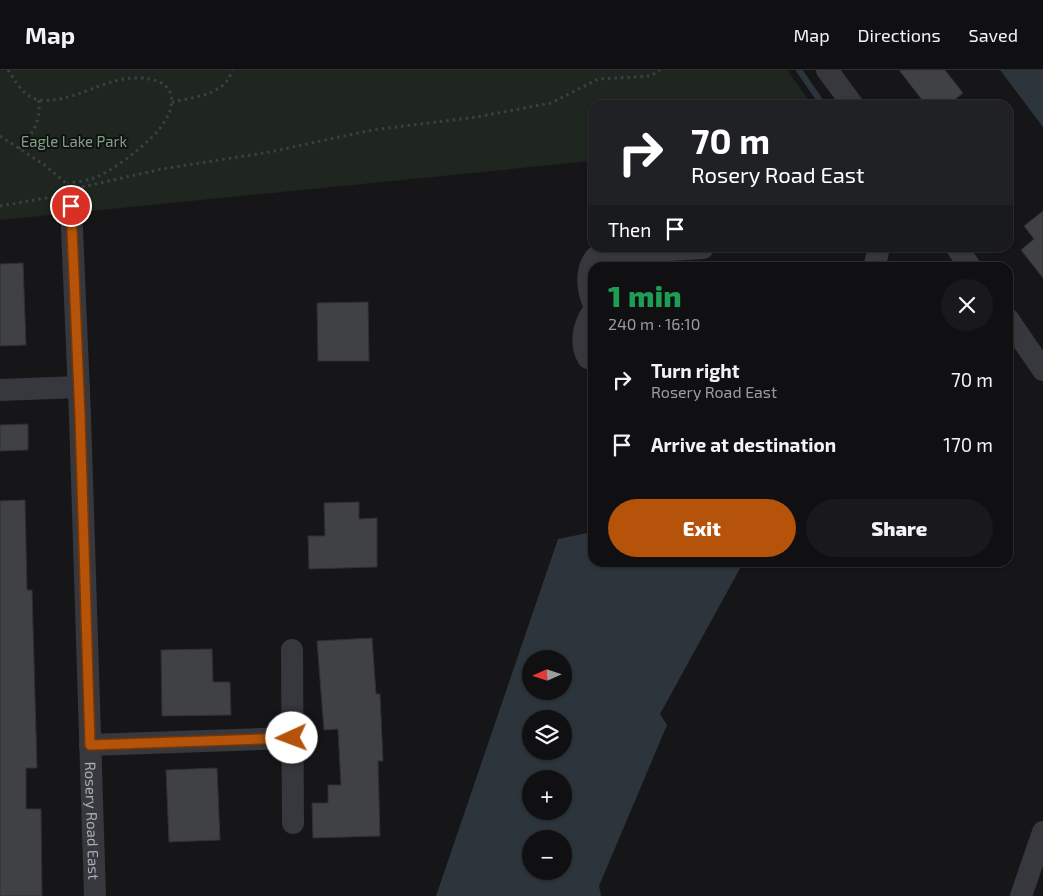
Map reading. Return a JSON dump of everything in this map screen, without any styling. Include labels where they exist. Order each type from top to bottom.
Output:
[{"type":"street","points":[[827,70],[849,100]]},
{"type":"street","name":"Rosery Road East","points":[[70,198],[79,387],[95,896]]},
{"type":"street","points":[[594,262],[600,254],[634,252]]},
{"type":"street","points":[[588,322],[584,332],[584,351],[588,358]]},
{"type":"street","points":[[1013,327],[1043,370]]},
{"type":"street","points":[[0,390],[79,387]]},
{"type":"street","points":[[292,650],[293,823]]},
{"type":"street","points":[[90,745],[292,738]]},
{"type":"street","points":[[1021,896],[1043,832]]},
{"type":"path","points":[[8,70],[21,90],[39,100],[75,95],[117,79],[142,78],[165,86],[172,96],[172,107],[163,125],[127,157],[94,178],[67,184]]},
{"type":"path","points":[[172,102],[214,92],[229,80],[232,70]]},
{"type":"path","points":[[0,206],[70,198],[162,169],[270,152],[372,130],[477,117],[551,103],[598,79],[651,76],[660,70]]},
{"type":"path","points":[[19,149],[34,132],[40,116],[39,100]]},
{"type":"path","points":[[0,136],[46,166],[67,184],[70,198]]},
{"type":"green space","name":"Eagle Lake Park","points":[[0,70],[787,70],[808,100],[588,100],[588,161],[0,220]]},
{"type":"shaded area","points":[[1000,70],[1043,70],[1043,127]]},
{"type":"shaded area","points":[[588,533],[588,567],[741,567],[660,714],[667,725],[599,886],[601,896],[436,896],[558,539]]},
{"type":"building","points":[[899,70],[945,70],[963,93],[954,100],[922,100]]},
{"type":"building","points":[[1043,211],[1043,278],[1021,250],[1034,239],[1024,226]]},
{"type":"building","points":[[23,263],[26,345],[0,346],[0,264]]},
{"type":"building","points":[[368,302],[369,361],[318,361],[317,303]]},
{"type":"building","points":[[28,424],[28,450],[0,451],[0,425]]},
{"type":"building","points":[[25,500],[27,590],[32,590],[37,768],[26,768],[26,809],[41,809],[42,896],[0,896],[0,501]]},
{"type":"building","points":[[359,502],[359,519],[377,518],[377,567],[309,569],[308,536],[325,536],[324,503]]},
{"type":"building","points":[[372,638],[376,694],[380,694],[383,761],[378,761],[380,836],[313,838],[312,803],[328,803],[328,785],[341,785],[338,729],[324,730],[317,641]]},
{"type":"building","points":[[212,649],[213,682],[230,682],[231,715],[162,716],[161,650]]},
{"type":"building","points":[[217,768],[220,840],[169,842],[166,770]]},
{"type":"waterway","points":[[799,70],[820,100]]},
{"type":"route","points":[[71,206],[80,416],[90,745],[292,738]]}]
